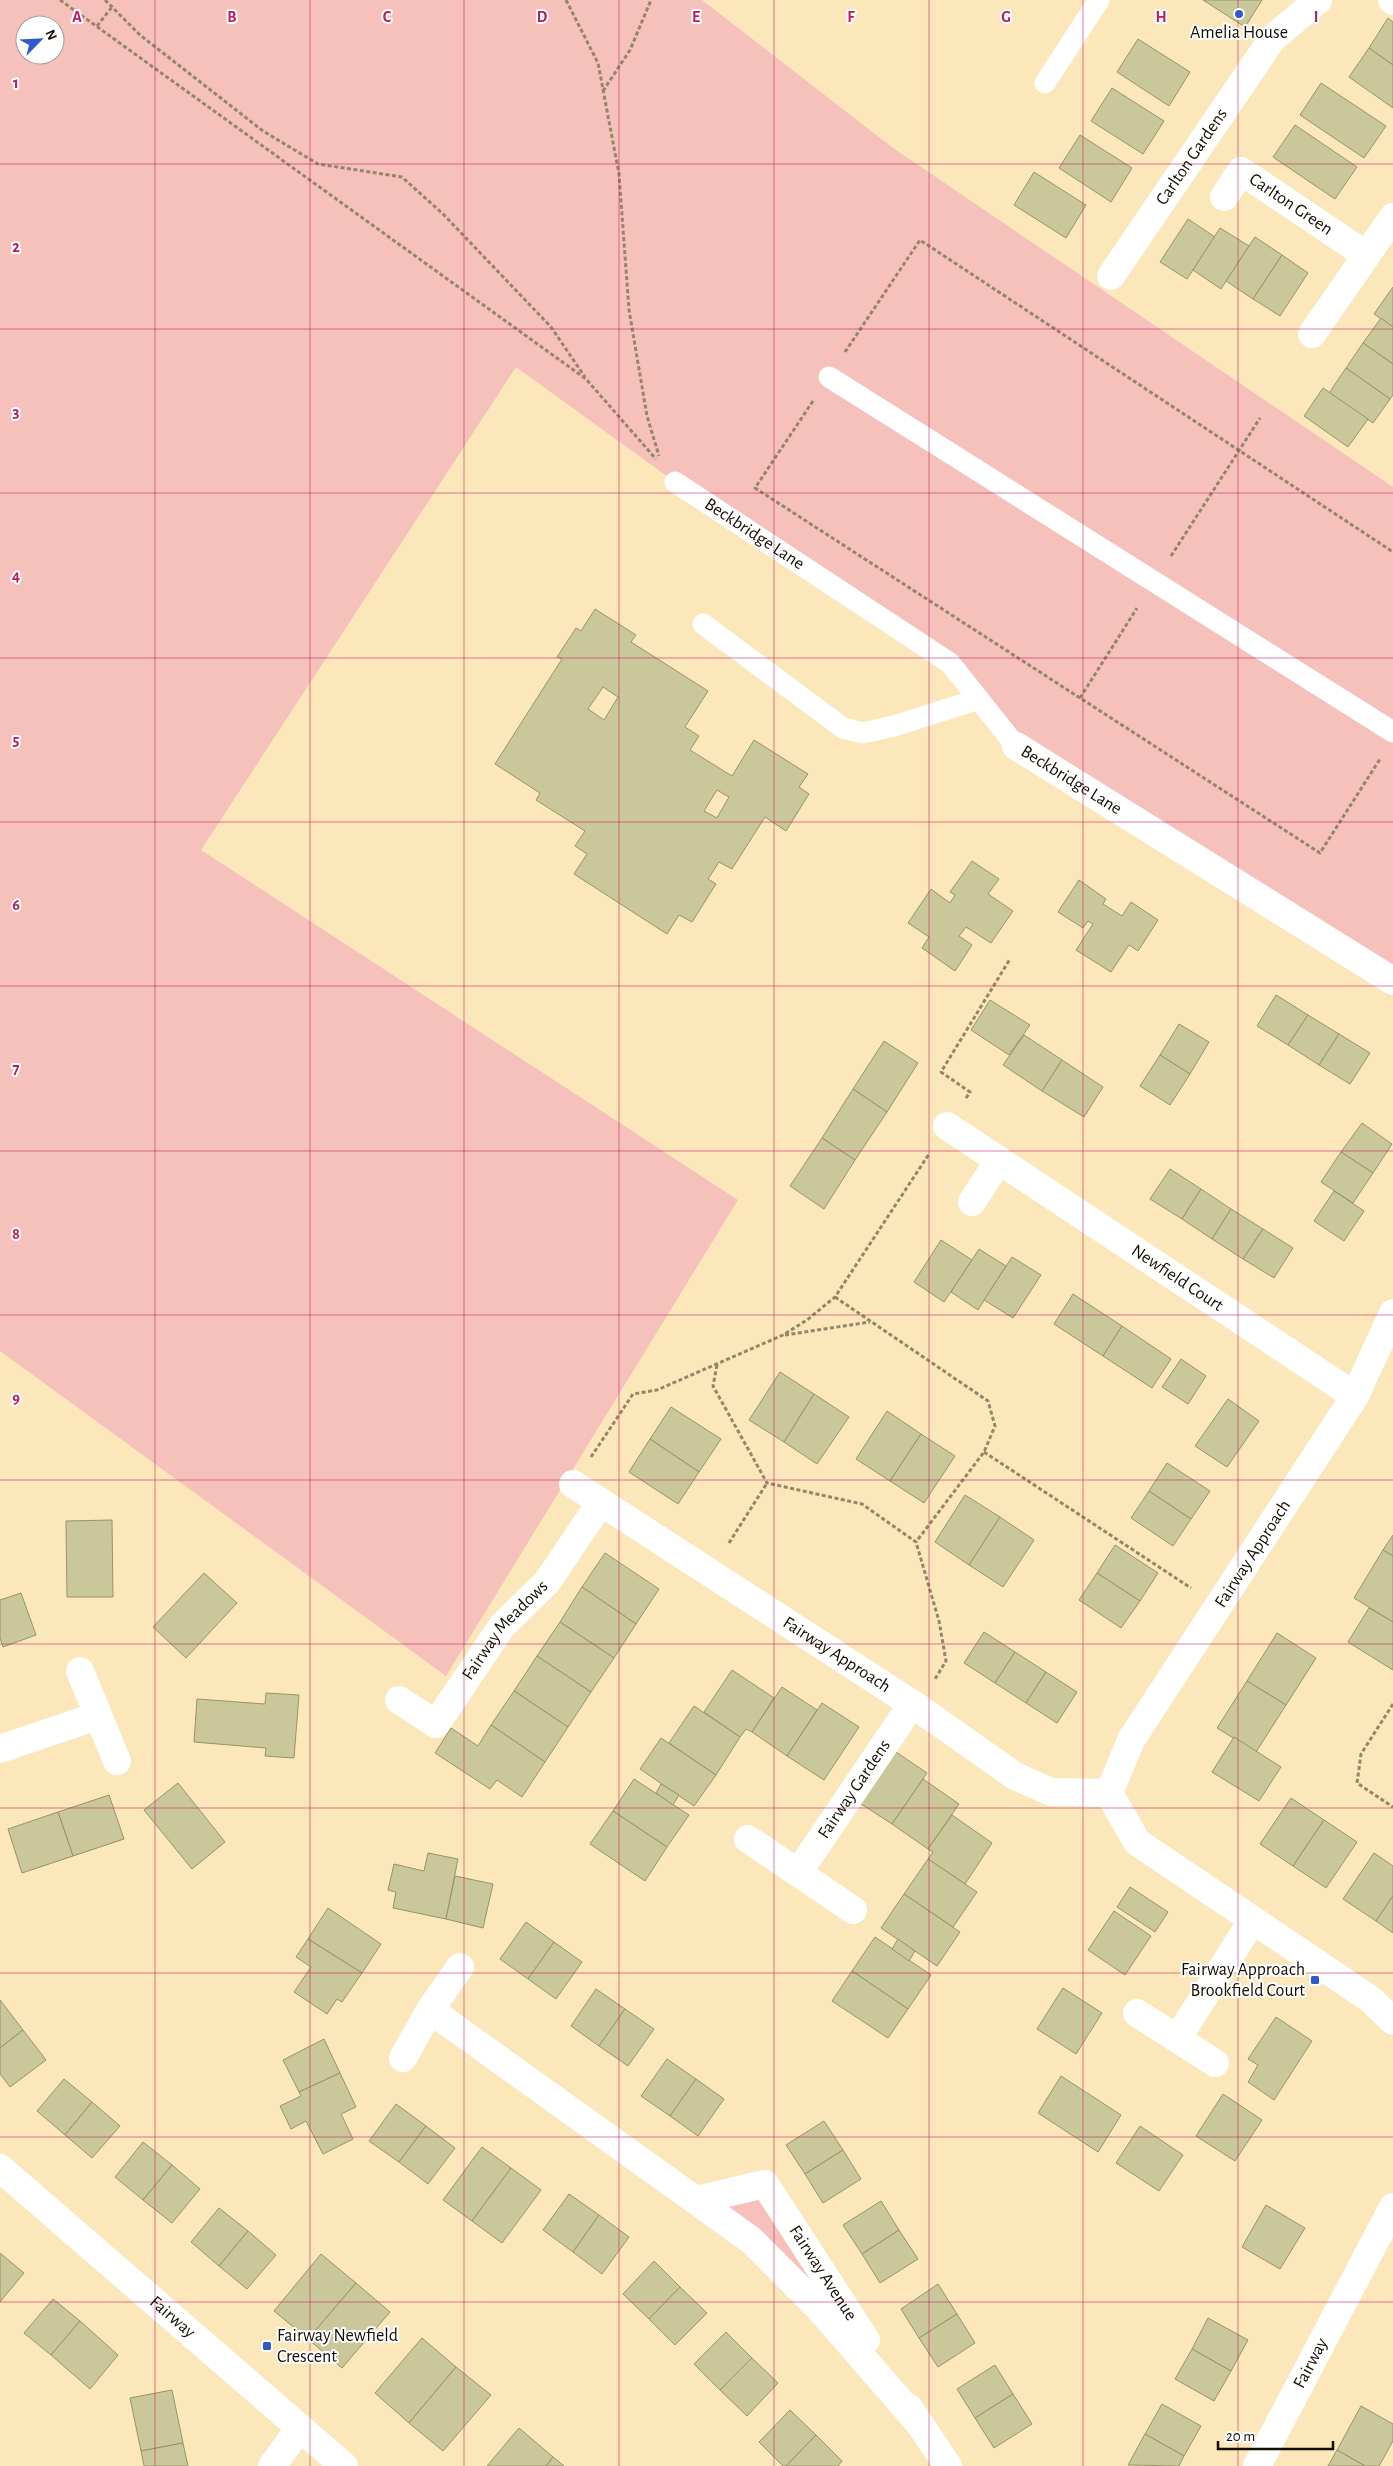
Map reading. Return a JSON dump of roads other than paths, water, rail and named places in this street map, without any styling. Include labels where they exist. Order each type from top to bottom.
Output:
[{"type":"street","name":"Carlton Gardens","points":[[1111,276],[1272,39],[1318,0]]},
{"type":"street","name":"Carlton Green","points":[[1224,197],[1241,171],[1366,255]]},
{"type":"street","points":[[1312,334],[1393,217]]},
{"type":"street","name":"Beckbridge Lane","points":[[1016,746],[1393,980]]},
{"type":"street","name":"Newfield Court","points":[[947,1126],[1355,1396]]},
{"type":"street","points":[[972,1202],[999,1160]]},
{"type":"street","name":"Fairway Approach","points":[[573,1484],[914,1706],[1015,1776],[1052,1792],[1109,1793],[1131,1740],[1355,1396],[1393,1313]]},
{"type":"street","name":"Fairway Meadows","points":[[399,1700],[436,1724],[502,1626],[548,1582],[601,1502]]},
{"type":"street","points":[[80,1671],[117,1761]]},
{"type":"street","name":"Fairway Gardens","points":[[798,1873],[914,1706]]},
{"type":"street","points":[[0,1749],[97,1716]]},
{"type":"street","points":[[1109,1793],[1137,1842],[1252,1922],[1370,1999],[1393,2020]]},
{"type":"street","points":[[748,1838],[853,1910]]},
{"type":"street","points":[[1177,2039],[1252,1922]]},
{"type":"street","points":[[403,2058],[430,2010],[460,1967]]},
{"type":"street","name":"Fairway Avenue","points":[[430,2010],[751,2240],[798,2286],[919,2422]]},
{"type":"street","points":[[1136,2013],[1215,2063]]},
{"type":"street","name":"Fairway","points":[[0,2168],[344,2466]]},
{"type":"street","name":"Fairway Avenue","points":[[697,2200],[765,2184],[948,2466]]},
{"type":"street","name":"Fairway","points":[[1257,2466],[1393,2207]]},
{"type":"street","points":[[272,2466],[300,2428]]},
{"type":"lane","points":[[1046,83],[1099,0]]},
{"type":"lane","points":[[829,377],[1393,732]]},
{"type":"lane","name":"Beckbridge Lane","points":[[675,482],[950,663],[1016,746]]},
{"type":"lane","points":[[703,624],[843,728],[863,733],[871,732],[979,700]]},
{"type":"place","name":"Amelia House","points":[[1239,14]]},
{"type":"place","name":"Fairway Approach Brookfield Court","points":[[1315,1980]]},
{"type":"place","name":"Fairway Newfield Crescent","points":[[267,2346]]}]
